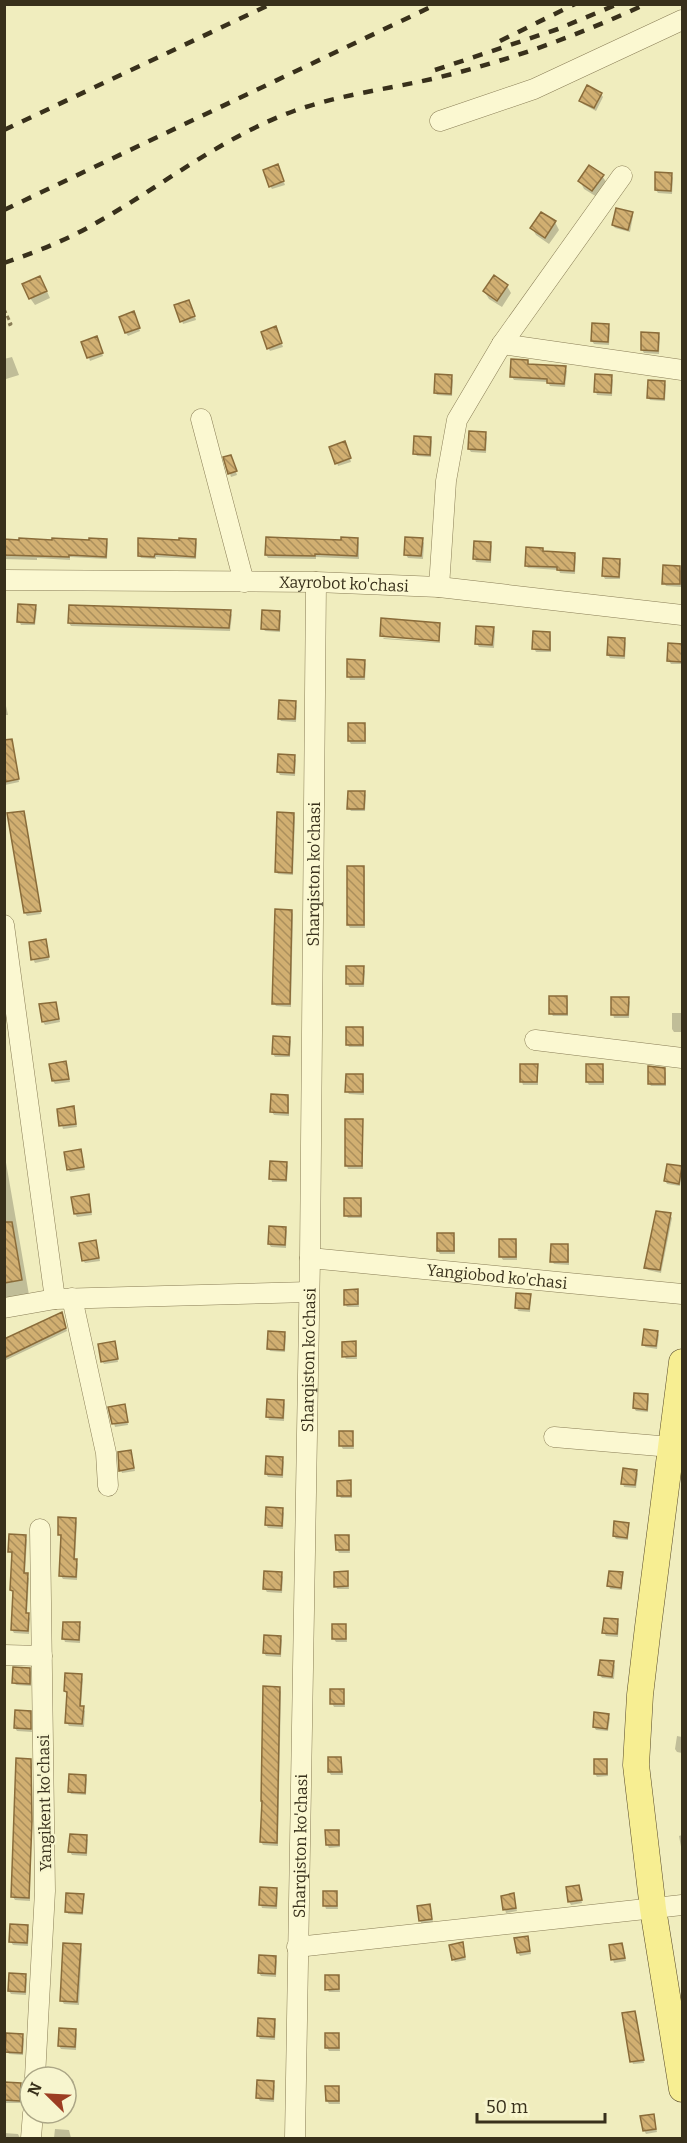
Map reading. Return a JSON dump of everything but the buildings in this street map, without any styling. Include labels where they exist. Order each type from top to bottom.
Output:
[{"type":"main road","points":[[682,1362],[645,1650],[636,1765],[653,1909],[682,2089]]},
{"type":"street","points":[[440,121],[534,89],[682,20]]},
{"type":"street","points":[[440,587],[446,481],[457,420],[502,344],[622,176]]},
{"type":"street","points":[[502,344],[682,370]]},
{"type":"street","points":[[201,419],[244,582]]},
{"type":"street","name":"Xayrobot ko'chasi","points":[[4,580],[316,582],[440,587],[682,615]]},
{"type":"street","name":"Sharqiston ko'chasi","points":[[295,2139],[310,1258],[316,582]]},
{"type":"street","points":[[4,925],[63,1298],[106,1453],[108,1486]]},
{"type":"street","points":[[535,1040],[682,1058]]},
{"type":"street","name":"Yangiobod ko'chasi","points":[[310,1258],[682,1294]]},
{"type":"street","points":[[4,1308],[63,1298],[309,1292]]},
{"type":"street","points":[[554,1437],[671,1447]]},
{"type":"street","name":"Yangikent ko'chasi","points":[[36,2065],[45,1891],[40,1529]]},
{"type":"street","points":[[4,1655],[42,1656]]},
{"type":"street","points":[[297,1947],[682,1905]]},
{"type":"path","points":[[4,309],[12,324],[4,327]]},
{"type":"railway","points":[[4,130],[271,4]]},
{"type":"railway","points":[[4,210],[437,4]]},
{"type":"railway","points":[[500,41],[575,4]]},
{"type":"railway","points":[[435,70],[558,29],[618,4]]},
{"type":"railway","points":[[4,263],[85,229],[217,148],[294,111],[330,100],[440,77],[493,63],[596,26],[646,4]]}]
